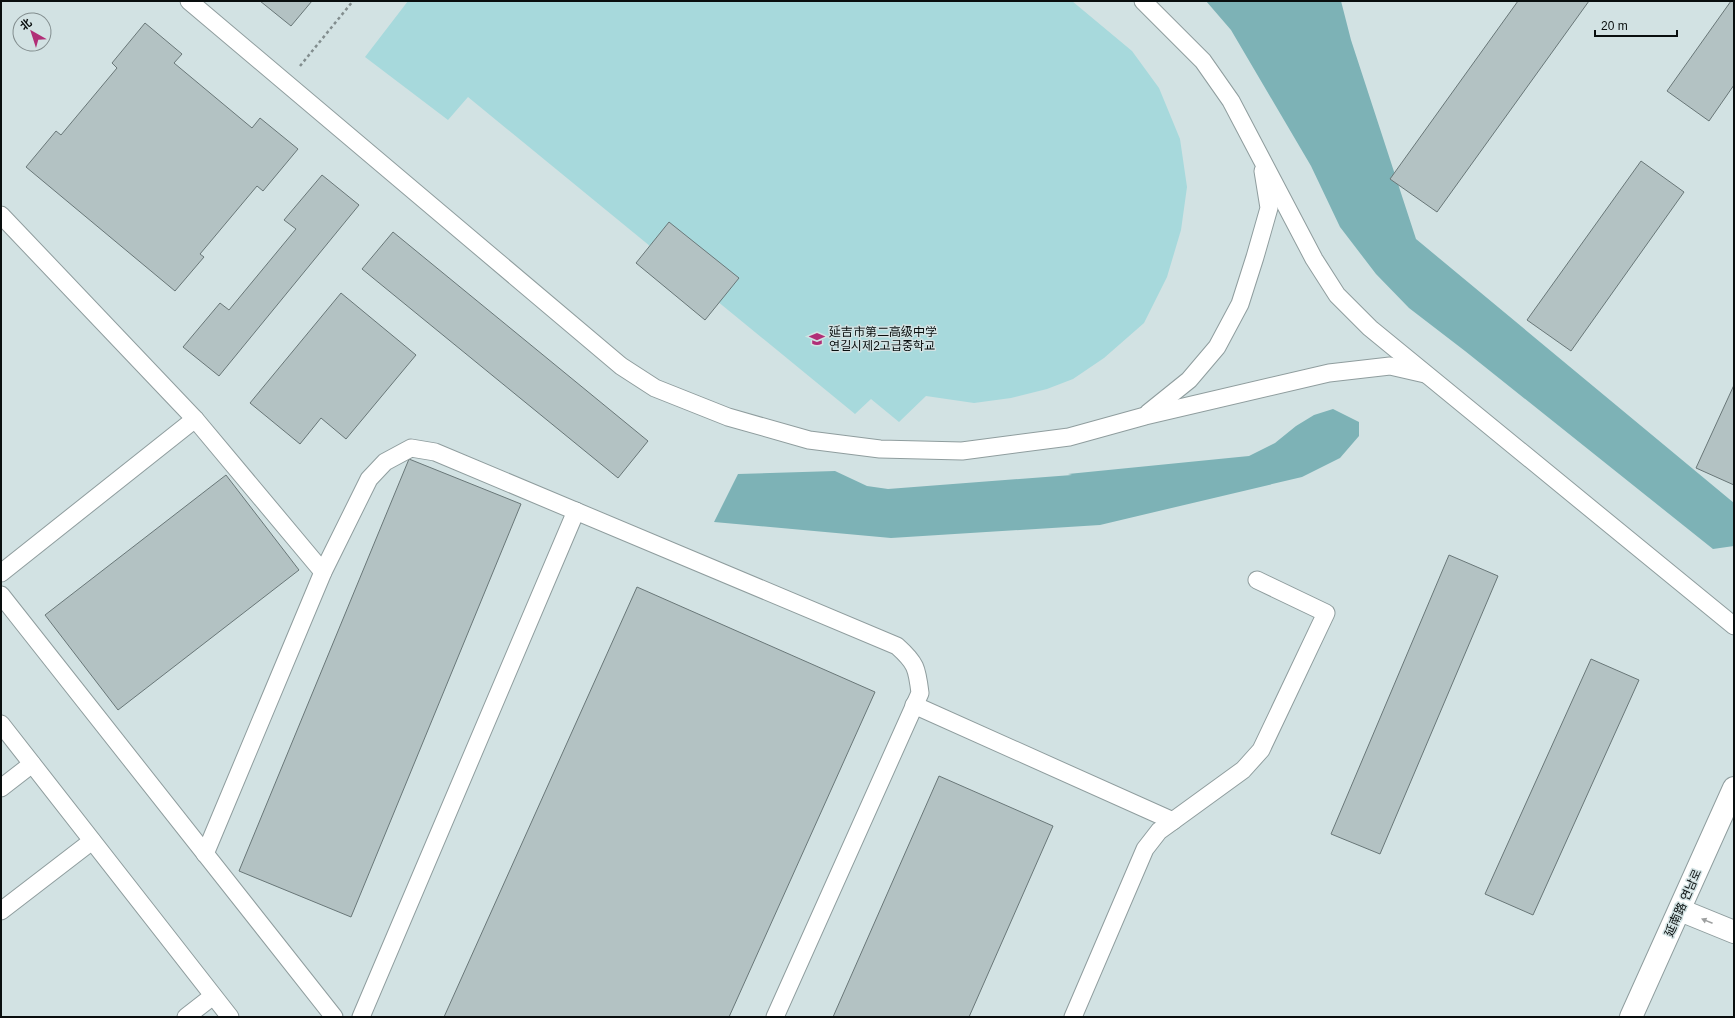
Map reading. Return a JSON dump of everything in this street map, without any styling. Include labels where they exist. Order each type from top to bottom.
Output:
[{"type":"main road","name":"延南路 연남로","points":[[1631,1017],[1734,788]]},
{"type":"main road","points":[[1680,910],[1734,932]]},
{"type":"lane","points":[[189,1],[621,366],[655,388],[728,417],[809,440],[880,449],[962,451],[1069,437],[1145,416],[1329,373],[1390,366],[1425,374]]},
{"type":"lane","points":[[1142,1],[1203,61],[1231,101],[1314,259],[1337,295],[1370,328],[1425,374],[1734,626]]},
{"type":"lane","points":[[1145,416],[1189,380],[1217,347],[1240,304],[1269,208],[1262,159]]},
{"type":"lane","points":[[1,215],[195,419],[323,572]]},
{"type":"lane","points":[[1,573],[195,419]]},
{"type":"lane","points":[[205,854],[323,572],[369,479],[385,462],[411,448],[435,452],[897,646],[911,659],[918,675],[920,693],[776,1017]]},
{"type":"lane","points":[[361,1017],[576,511]]},
{"type":"lane","points":[[1073,1017],[1145,849],[1159,831],[1243,770],[1261,750],[1326,613],[1257,580]]},
{"type":"lane","points":[[1,595],[334,1017]]},
{"type":"lane","points":[[914,705],[1172,821]]},
{"type":"lane","points":[[1,724],[230,1017]]},
{"type":"lane","points":[[1,788],[32,764]]},
{"type":"lane","points":[[1,912],[92,841]]},
{"type":"lane","points":[[186,1017],[213,996]]},
{"type":"path","points":[[286,83],[353,1]]},
{"type":"shaded area","points":[[408,1],[1072,1],[1132,51],[1159,88],[1180,139],[1187,187],[1181,230],[1167,277],[1144,323],[1104,358],[1073,379],[1047,389],[1011,398],[974,403],[926,396],[899,422],[871,399],[855,414],[468,97],[448,120],[365,57]]},
{"type":"shaded area","points":[[1206,1],[1341,1],[1351,40],[1416,239],[1734,503],[1734,546],[1713,549],[1409,308],[1376,274],[1340,227],[1311,166],[1231,30]]},
{"type":"shaded area","points":[[1333,409],[1359,422],[1359,436],[1340,458],[1302,477],[1100,525],[891,538],[714,522],[738,474],[835,471],[867,486],[888,489],[1072,475],[1068,474],[1249,456],[1275,443],[1296,426],[1314,415]]},
{"type":"building","points":[[260,1],[312,1],[291,26]]},
{"type":"building","points":[[1518,1],[1589,1],[1437,212],[1390,179]]},
{"type":"building","points":[[1731,1],[1734,1],[1734,85],[1709,121],[1667,91]]},
{"type":"building","points":[[145,23],[182,54],[174,63],[252,128],[260,118],[298,149],[263,191],[257,186],[200,254],[204,257],[175,291],[26,167],[56,131],[61,135],[117,68],[112,63]]},
{"type":"building","points":[[1641,161],[1684,192],[1571,351],[1527,320]]},
{"type":"building","points":[[322,175],[359,205],[219,376],[183,347],[220,303],[229,310],[296,229],[284,220]]},
{"type":"building","points":[[669,222],[739,278],[705,320],[636,263]]},
{"type":"building","points":[[393,232],[648,441],[618,478],[362,269]]},
{"type":"building","points":[[341,293],[416,355],[346,439],[321,418],[300,444],[250,403]]},
{"type":"building","points":[[1734,385],[1734,485],[1696,468]]},
{"type":"building","points":[[409,459],[521,504],[351,917],[239,871]]},
{"type":"building","points":[[226,475],[299,570],[118,710],[45,615]]},
{"type":"building","points":[[1449,555],[1498,576],[1380,854],[1331,834]]},
{"type":"building","points":[[637,587],[875,692],[729,1017],[444,1017]]},
{"type":"building","points":[[1591,659],[1639,680],[1533,915],[1485,894]]},
{"type":"building","points":[[939,776],[1053,826],[969,1017],[833,1017]]},
{"type":"place","name":"延吉市第二高级中学 연길시제2고급중학교","points":[[817,339]]}]
